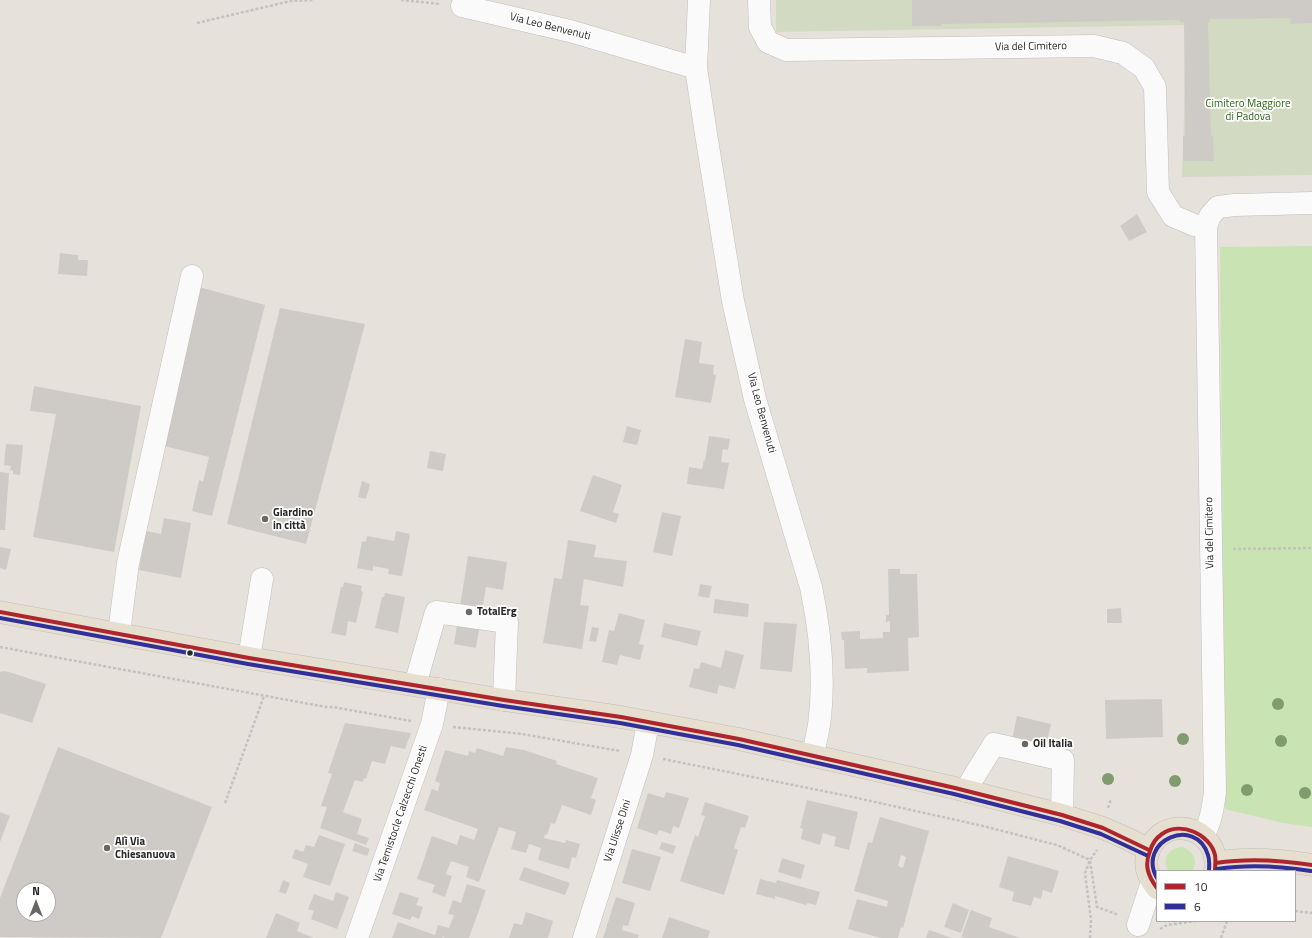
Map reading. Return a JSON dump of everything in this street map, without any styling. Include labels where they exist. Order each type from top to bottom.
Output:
[{"type":"main road","points":[[0,612],[249,658],[504,700],[621,717],[739,739],[813,755],[1062,815],[1103,828],[1148,850]]},
{"type":"main road","points":[[1154,885],[1147,871],[1146,861],[1148,850],[1154,840],[1162,833],[1172,829],[1183,828],[1194,830],[1203,836],[1210,844],[1214,853],[1215,867],[1231,860],[1286,861],[1312,865]]},
{"type":"street","name":"Via Leo Benvenuti","points":[[699,0],[696,68],[733,301],[755,399],[811,587],[819,633],[821,691],[819,725],[813,755]]},
{"type":"street","name":"Via del Cimitero","points":[[759,0],[760,27],[768,42],[786,50],[1094,46],[1123,53],[1144,68],[1156,87],[1158,192],[1173,216],[1194,225],[1206,227]]},
{"type":"street","name":"Via Leo Benvenuti","points":[[462,6],[570,31],[696,68]]},
{"type":"street","name":"Via del Cimitero","points":[[1203,836],[1208,828],[1215,792],[1206,227],[1210,216],[1218,207],[1235,205],[1312,203]]},
{"type":"street","points":[[119,634],[128,563],[192,276]]},
{"type":"street","points":[[249,658],[262,579]]},
{"type":"street","points":[[416,685],[436,612],[507,622],[504,700]]},
{"type":"street","name":"Via Temistocle Calzecchi Onesti","points":[[357,938],[432,724],[439,689]]},
{"type":"street","name":"Via Ulisse Dini","points":[[584,938],[642,755],[648,723]]},
{"type":"street","points":[[965,791],[994,744],[1063,760],[1062,815]]},
{"type":"street","points":[[1136,928],[1154,885]]},
{"type":"street","points":[[1136,928],[1156,911]]},
{"type":"path","points":[[197,23],[291,1],[314,0]]},
{"type":"path","points":[[401,0],[462,6]]},
{"type":"path","points":[[1210,549],[1312,548]]},
{"type":"path","points":[[0,647],[264,696],[415,721]]},
{"type":"path","points":[[225,802],[264,696]]},
{"type":"path","points":[[450,726],[522,734],[616,750]]},
{"type":"path","points":[[660,759],[848,796],[983,826],[1057,845],[1090,860]]},
{"type":"path","points":[[1090,938],[1091,920],[1085,874],[1090,860],[1097,851]]},
{"type":"path","points":[[1090,860],[1092,884],[1097,907],[1136,928],[1189,922]]},
{"type":"path","points":[[1296,910],[1312,913]]},
{"type":"path","points":[[1221,938],[1226,922]]},
{"type":"green space","name":"Cimitero Maggiore di Padova","points":[[776,0],[1312,0],[1312,175],[1182,177],[1187,25],[776,32]]},
{"type":"green space","points":[[1312,246],[1312,827],[1283,823],[1225,809],[1220,247]]},
{"type":"green space","points":[[1182,847],[1192,853],[1195,860],[1192,870],[1168,870],[1166,858],[1170,852]]},
{"type":"building","points":[[912,0],[1312,0],[1312,23],[1290,24],[1291,18],[1210,19],[1210,22],[1208,22],[1211,136],[1213,136],[1214,161],[1183,161],[1183,136],[1185,136],[1184,22],[1180,22],[1180,20],[942,24],[942,26],[912,26]]},
{"type":"building","points":[[1137,214],[1147,232],[1129,241],[1120,226]]},
{"type":"building","points":[[60,253],[78,255],[78,260],[88,260],[87,276],[58,274]]},
{"type":"building","points":[[199,287],[265,305],[212,516],[192,511],[199,480],[203,482],[209,457],[160,445]]},
{"type":"building","points":[[280,308],[365,324],[306,544],[227,524]]},
{"type":"building","points":[[685,339],[702,342],[699,363],[714,365],[713,374],[716,375],[711,403],[675,397]]},
{"type":"building","points":[[34,386],[141,406],[114,552],[33,537],[56,414],[30,411]]},
{"type":"building","points":[[627,426],[641,430],[637,445],[623,442]]},
{"type":"building","points":[[709,436],[730,439],[728,450],[723,449],[721,462],[729,463],[724,489],[687,484],[689,467],[702,469],[704,460],[705,461]]},
{"type":"building","points":[[6,444],[23,445],[20,475],[13,474],[13,471],[10,470],[11,466],[4,465]]},
{"type":"building","points":[[430,451],[446,454],[443,471],[427,468]]},
{"type":"building","points":[[0,472],[9,473],[5,530],[0,530]]},
{"type":"building","points":[[593,475],[622,485],[613,512],[619,514],[616,523],[580,511]]},
{"type":"building","points":[[362,481],[370,484],[366,499],[358,497]]},
{"type":"building","points":[[662,512],[681,516],[672,556],[653,552]]},
{"type":"building","points":[[164,518],[191,523],[181,578],[139,570],[146,531],[161,534]]},
{"type":"building","points":[[396,531],[410,534],[402,576],[388,574],[389,569],[373,566],[373,571],[357,568],[362,541],[366,542],[367,536],[394,541]]},
{"type":"building","points":[[568,540],[596,545],[594,557],[627,561],[623,587],[584,579],[580,605],[589,606],[582,649],[543,643],[554,578],[562,579]]},
{"type":"building","points":[[0,547],[11,549],[6,570],[0,568]]},
{"type":"building","points":[[468,556],[507,562],[503,590],[486,587],[476,648],[454,644]]},
{"type":"building","points":[[888,569],[900,569],[900,574],[917,574],[919,637],[908,638],[909,671],[867,673],[867,668],[845,669],[844,640],[842,640],[841,632],[860,631],[860,639],[883,638],[883,632],[890,632],[890,621],[886,622],[886,615],[889,615]]},
{"type":"building","points":[[344,582],[362,586],[361,591],[363,592],[356,623],[348,621],[346,636],[331,633],[341,587],[343,587]]},
{"type":"building","points":[[700,584],[712,586],[709,598],[698,596]]},
{"type":"building","points":[[385,593],[405,597],[398,633],[375,628],[382,597],[384,597]]},
{"type":"building","points":[[715,599],[749,604],[748,617],[713,613]]},
{"type":"building","points":[[1121,608],[1122,623],[1107,623],[1107,609]]},
{"type":"building","points":[[619,613],[645,620],[639,644],[644,645],[640,660],[620,655],[617,665],[602,662],[609,630],[614,631]]},
{"type":"building","points":[[764,622],[797,624],[792,672],[760,669]]},
{"type":"building","points":[[664,623],[701,631],[697,646],[661,637]]},
{"type":"building","points":[[592,627],[599,628],[596,642],[589,641]]},
{"type":"building","points":[[725,650],[744,655],[735,689],[719,685],[717,694],[689,687],[694,668],[699,669],[701,662],[721,668]]},
{"type":"building","points":[[3,671],[46,684],[32,723],[0,713],[0,672]]},
{"type":"building","points":[[1162,699],[1163,737],[1106,739],[1105,700]]},
{"type":"building","points":[[1017,716],[1051,724],[1042,765],[1008,758]]},
{"type":"building","points":[[345,723],[411,733],[405,749],[391,746],[385,764],[372,761],[366,779],[364,778],[363,782],[355,780],[354,782],[343,812],[362,819],[357,834],[369,838],[366,845],[320,828],[327,807],[321,806],[332,774],[328,773]]},
{"type":"building","name":"Alì Via Chiesanuova","points":[[58,747],[212,807],[161,938],[0,937],[0,898]]},
{"type":"building","points":[[506,747],[524,750],[557,761],[556,764],[598,778],[591,798],[596,800],[591,815],[562,805],[555,824],[551,823],[547,835],[545,834],[544,838],[565,843],[566,840],[580,844],[576,858],[572,857],[569,869],[538,860],[541,848],[529,844],[526,853],[511,849],[516,832],[499,827],[479,882],[466,877],[469,867],[451,861],[446,874],[452,876],[445,897],[432,892],[435,885],[417,879],[432,836],[457,845],[460,835],[474,840],[478,829],[424,810],[432,789],[438,791],[440,783],[435,781],[445,750],[468,756],[469,751],[475,753],[477,748],[503,756]]},
{"type":"building","points":[[666,792],[689,798],[679,828],[673,826],[671,834],[659,830],[657,835],[637,828],[648,793],[664,798]]},
{"type":"building","points":[[807,800],[858,812],[849,850],[834,846],[836,837],[823,833],[820,845],[801,839],[803,829],[800,828]]},
{"type":"building","points":[[705,802],[749,816],[745,828],[741,827],[734,848],[738,850],[724,895],[680,881],[695,835],[698,837],[705,816],[701,815]]},
{"type":"building","points":[[0,812],[10,816],[0,842]]},
{"type":"building","points":[[880,817],[929,831],[903,928],[901,927],[898,938],[881,938],[848,929],[857,899],[887,907],[888,901],[854,891],[868,842],[872,843]],"holes":[[[901,855],[906,857],[903,868],[898,866]]]},
{"type":"building","points":[[319,835],[345,844],[330,886],[303,877],[308,864],[292,858],[295,849],[303,852],[306,845],[314,847]]},
{"type":"building","points":[[662,842],[676,846],[673,854],[659,849]]},
{"type":"building","points":[[355,843],[370,849],[367,856],[352,851]]},
{"type":"building","points":[[632,849],[661,857],[650,891],[622,883]]},
{"type":"building","points":[[1008,856],[1059,871],[1052,893],[1043,890],[1041,899],[1034,897],[1031,906],[1012,901],[1014,892],[999,887]]},
{"type":"building","points":[[782,858],[805,865],[801,879],[778,872]]},
{"type":"building","points":[[524,867],[570,883],[565,895],[519,880]]},
{"type":"building","points":[[760,879],[776,883],[777,880],[820,892],[816,905],[807,903],[806,905],[775,896],[775,899],[756,894]]},
{"type":"building","points":[[283,880],[290,883],[286,894],[279,892]]},
{"type":"building","points":[[467,884],[486,890],[469,938],[392,938],[398,922],[435,935],[438,925],[449,928],[454,915],[448,914],[453,900],[461,903]]},
{"type":"building","points":[[336,892],[349,897],[337,929],[311,919],[314,911],[308,909],[314,894],[333,901]]},
{"type":"building","points":[[400,892],[419,898],[416,905],[423,907],[419,919],[412,916],[410,920],[392,914]]},
{"type":"building","points":[[616,897],[635,903],[628,926],[623,925],[622,930],[639,935],[638,938],[603,938]]},
{"type":"building","points":[[953,903],[969,910],[961,933],[944,927]]},
{"type":"building","points":[[971,910],[992,918],[989,927],[1020,938],[961,937]]},
{"type":"building","points":[[526,912],[553,921],[548,938],[509,938],[514,923],[522,925]]},
{"type":"building","points":[[276,913],[300,923],[297,931],[314,938],[266,938]]},
{"type":"building","points":[[669,917],[710,931],[708,938],[662,938]]},
{"type":"building","points":[[929,930],[952,938],[926,938]]},
{"type":"transit line","name":"10","points":[[0,612],[249,658],[504,700],[621,717],[739,739],[955,788],[1062,815],[1103,828],[1149,850]]},
{"type":"transit line","name":"6","points":[[0,618],[248,664],[503,706],[620,723],[738,745],[954,794],[1060,821],[1101,834],[1146,855]]},
{"type":"transit line","name":"10","points":[[1156,886],[1149,875],[1147,866],[1148,856],[1156,839],[1170,830],[1186,829],[1194,832],[1207,841],[1215,855],[1215,870]]},
{"type":"transit line","name":"6","points":[[1156,875],[1153,865],[1154,853],[1161,844],[1170,838],[1181,835],[1192,837],[1202,843],[1209,857],[1209,870]]},
{"type":"transit line","name":"10","points":[[1216,863],[1240,860],[1264,860],[1312,865]]},
{"type":"transit line","name":"6","points":[[1217,869],[1241,866],[1264,866],[1311,871]]},
{"type":"place","name":"Giardino in città","points":[[265,519]]},
{"type":"place","name":"TotalErg","points":[[469,612]]},
{"type":"place","name":"Oil Italia","points":[[1025,744]]},
{"type":"place","name":"Alì Via Chiesanuova","points":[[107,848]]}]
